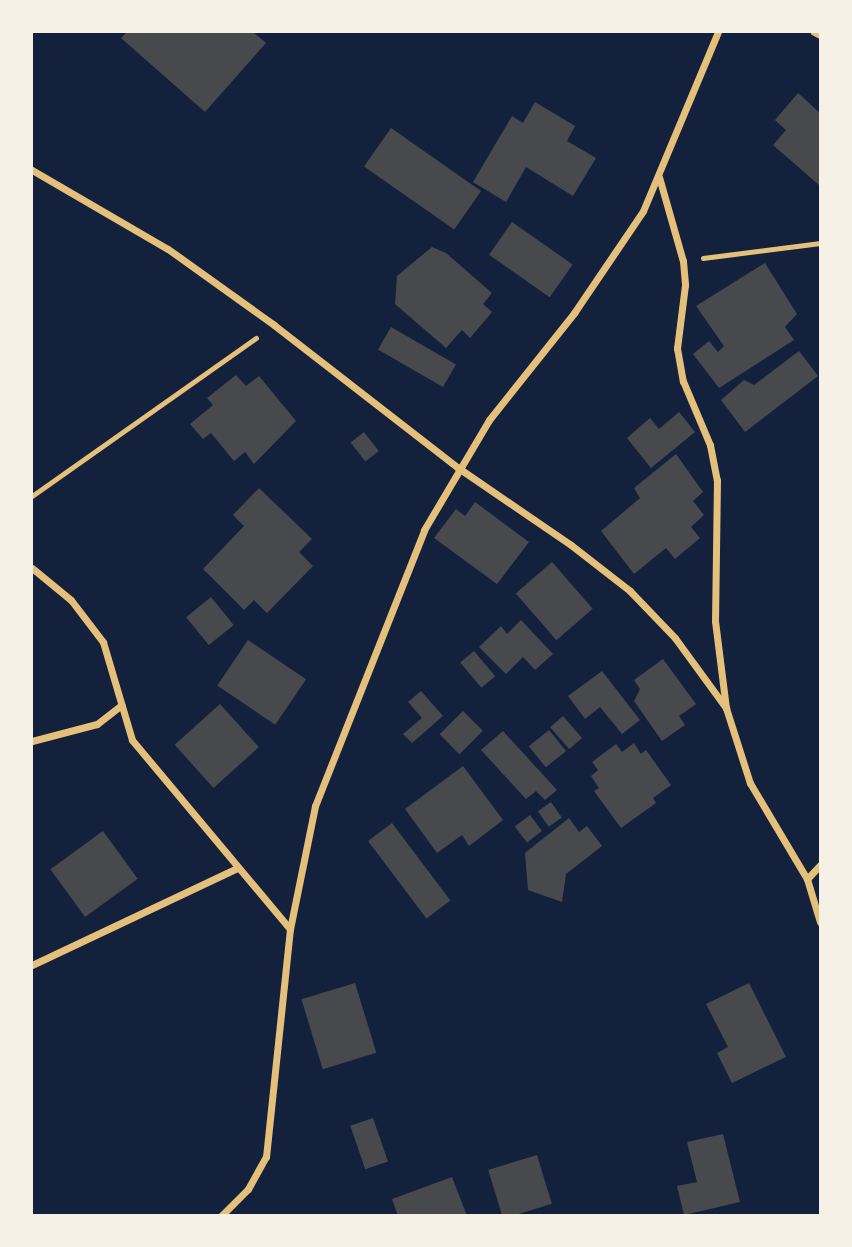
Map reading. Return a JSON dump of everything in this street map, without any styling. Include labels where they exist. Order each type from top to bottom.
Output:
[{"type":"street","points":[[221,1216],[248,1189],[265,1157],[290,929],[322,785],[424,530],[457,467],[618,252],[659,177],[718,32]]},
{"type":"street","points":[[814,32],[821,35]]},
{"type":"street","points":[[32,170],[168,250],[274,325],[457,467],[571,545],[630,591],[675,638],[726,708]]},
{"type":"street","points":[[659,177],[683,261],[685,285],[677,348],[683,381],[710,444],[717,480],[715,621],[726,708],[750,783],[807,879],[821,922]]},
{"type":"street","points":[[32,568],[71,600],[96,631],[112,661],[132,740],[290,929]]},
{"type":"street","points":[[32,741],[97,724],[121,705]]},
{"type":"street","points":[[807,879],[821,865]]},
{"type":"street","points":[[32,965],[237,868]]},
{"type":"path","points":[[683,261],[821,243]]},
{"type":"path","points":[[32,496],[274,325]]},
{"type":"building","points":[[127,32],[253,32],[266,43],[205,112],[121,38]]},
{"type":"building","points":[[798,93],[820,113],[819,185],[773,145],[786,130],[775,120]]},
{"type":"building","points":[[535,102],[575,126],[567,141],[596,158],[573,196],[526,167],[506,202],[473,182],[512,116],[523,123]]},
{"type":"building","points":[[391,128],[481,191],[454,230],[364,167]]},
{"type":"building","points":[[512,222],[573,264],[550,297],[489,255]]},
{"type":"building","points":[[432,247],[446,253],[492,293],[483,304],[492,312],[470,338],[462,330],[446,348],[395,304],[397,276]]},
{"type":"building","points":[[765,263],[797,314],[785,327],[794,340],[719,388],[693,354],[709,341],[718,352],[724,346],[696,306]]},
{"type":"building","points":[[391,327],[456,364],[443,387],[378,350]]},
{"type":"building","points":[[799,351],[818,376],[745,432],[721,400],[744,380],[754,385]]},
{"type":"building","points":[[236,375],[246,386],[259,376],[296,421],[254,464],[245,452],[234,461],[211,433],[203,439],[190,424],[213,405],[207,398]]},
{"type":"building","points":[[679,412],[695,432],[651,468],[627,438],[650,418],[659,429]]},
{"type":"building","points":[[364,432],[379,451],[365,461],[351,442]]},
{"type":"building","points":[[676,454],[703,492],[693,501],[704,515],[691,527],[700,538],[675,559],[666,548],[634,574],[601,531],[640,498],[634,488]]},
{"type":"building","points":[[259,488],[312,539],[299,552],[313,566],[267,613],[254,600],[244,610],[203,569],[244,526],[233,515]]},
{"type":"building","points":[[475,502],[529,542],[497,584],[434,538],[456,509],[465,516]]},
{"type":"building","points":[[552,562],[593,609],[556,640],[516,593]]},
{"type":"building","points":[[211,597],[234,625],[209,645],[186,617]]},
{"type":"building","points":[[521,620],[553,654],[535,670],[523,657],[506,674],[479,647],[501,626],[507,634]]},
{"type":"building","points":[[248,640],[306,679],[275,725],[217,686]]},
{"type":"building","points":[[474,651],[495,676],[481,688],[460,663]]},
{"type":"building","points":[[663,659],[696,704],[679,716],[685,725],[662,741],[634,701],[640,689],[634,680]]},
{"type":"building","points":[[602,671],[640,720],[622,734],[600,707],[585,719],[568,696]]},
{"type":"building","points":[[421,691],[443,716],[412,743],[403,734],[422,718],[408,702]]},
{"type":"building","points":[[220,704],[259,747],[213,788],[175,745]]},
{"type":"building","points":[[463,711],[483,731],[459,754],[440,734]]},
{"type":"building","points":[[563,716],[582,738],[569,749],[550,727]]},
{"type":"building","points":[[549,730],[566,751],[546,767],[529,746]]},
{"type":"building","points":[[503,731],[557,790],[545,800],[536,791],[526,799],[481,750]]},
{"type":"building","points":[[634,743],[641,754],[646,750],[671,785],[653,798],[656,803],[621,828],[594,791],[599,788],[591,776],[598,770],[592,762],[616,744],[622,752]]},
{"type":"building","points":[[463,766],[503,820],[469,846],[462,835],[437,853],[405,809]]},
{"type":"building","points":[[551,802],[562,818],[549,827],[538,811]]},
{"type":"building","points":[[530,815],[542,831],[527,842],[515,826]]},
{"type":"building","points":[[569,818],[579,832],[587,826],[602,846],[566,874],[562,902],[528,890],[525,853]]},
{"type":"building","points":[[392,823],[450,900],[426,919],[368,841]]},
{"type":"building","points":[[103,831],[138,879],[85,917],[50,869]]},
{"type":"building","points":[[355,983],[376,1053],[323,1069],[301,999]]},
{"type":"building","points":[[749,983],[786,1057],[732,1083],[717,1053],[728,1047],[706,1004]]},
{"type":"building","points":[[373,1118],[388,1161],[365,1169],[350,1126]]},
{"type":"building","points":[[723,1134],[740,1202],[684,1215],[677,1186],[697,1182],[687,1142]]},
{"type":"building","points":[[537,1155],[552,1204],[512,1216],[502,1216],[488,1170]]},
{"type":"building","points":[[452,1177],[467,1216],[398,1216],[392,1199]]}]
